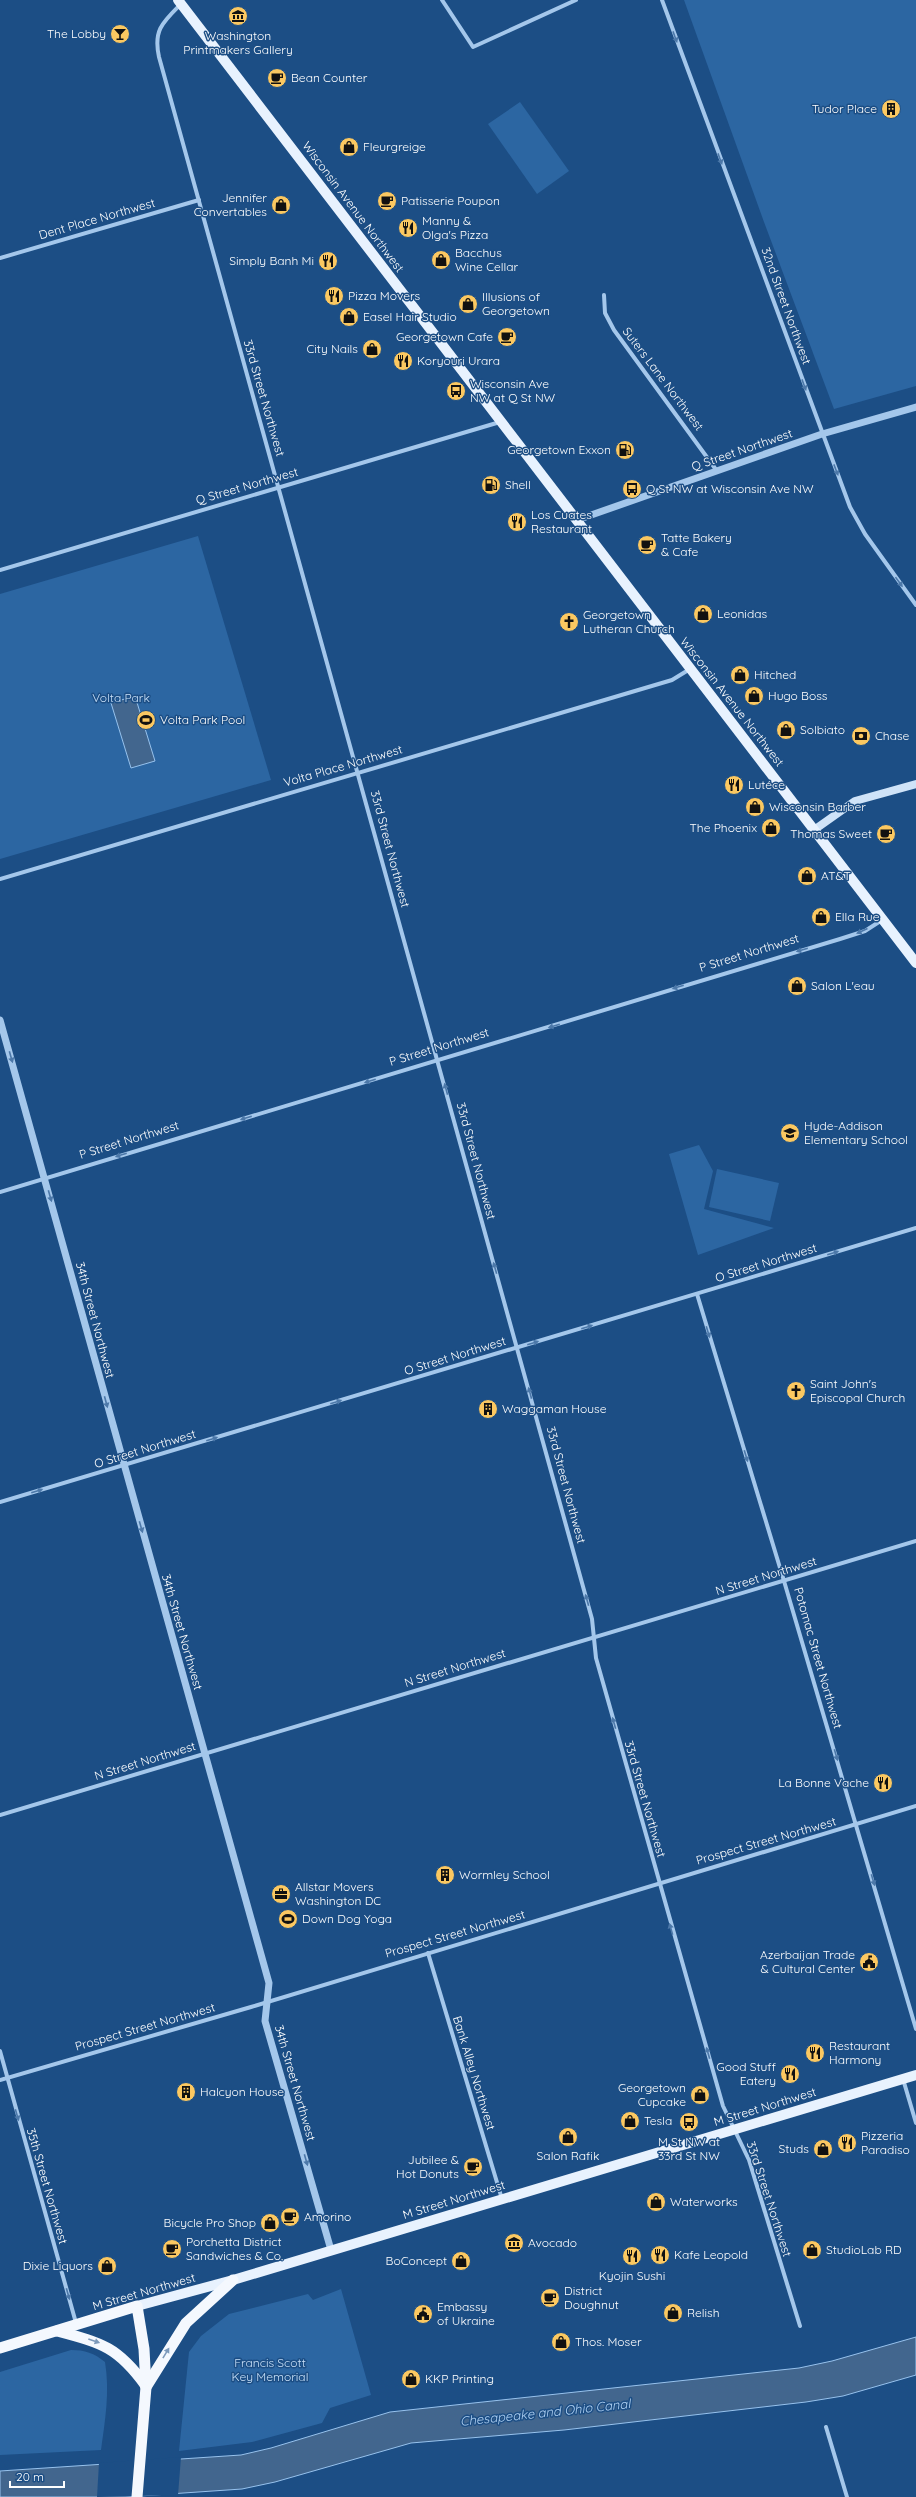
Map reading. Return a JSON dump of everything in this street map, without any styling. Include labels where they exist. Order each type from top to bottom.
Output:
[{"type":"highway","points":[[146,2387],[186,2323],[233,2280]]},
{"type":"highway","name":"M Street Northwest","points":[[0,2348],[137,2306]]},
{"type":"highway","points":[[137,2306],[144,2349],[146,2387],[137,2497]]},
{"type":"highway","points":[[56,2331],[94,2340],[112,2349],[128,2363],[146,2387]]},
{"type":"main road","name":"Wisconsin Avenue Northwest","points":[[179,2],[916,963]]},
{"type":"main road","points":[[814,830],[854,801],[916,784]]},
{"type":"main road","name":"M Street Northwest","points":[[137,2306],[233,2280],[916,2075]]},
{"type":"street","points":[[442,0],[473,46],[576,0]]},
{"type":"street","name":"32nd Street Northwest","points":[[662,0],[822,434],[859,526],[916,605]]},
{"type":"street","name":"33rd Street Northwest","points":[[179,2],[158,31],[157,47],[592,1618],[596,1658],[658,1884],[723,2106],[749,2160],[800,2326]]},
{"type":"street","name":"Dent Place Northwest","points":[[0,258],[199,200]]},
{"type":"street","name":"Suters Lane Northwest","points":[[604,295],[605,313],[614,330],[717,471]]},
{"type":"street","name":"Q Street Northwest","points":[[577,520],[822,434],[916,407]]},
{"type":"street","name":"Q Street Northwest","points":[[0,570],[501,422]]},
{"type":"street","name":"Volta Place Northwest","points":[[0,879],[672,680],[690,669]]},
{"type":"street","name":"P Street Northwest","points":[[0,1192],[854,935],[883,920]]},
{"type":"street","name":"34th Street Northwest","points":[[0,1020],[45,1178],[123,1466],[269,1983],[265,2021],[331,2250]]},
{"type":"street","name":"O Street Northwest","points":[[0,1502],[916,1228]]},
{"type":"street","name":"Potomac Street Northwest","points":[[697,1294],[784,1581],[916,2029]]},
{"type":"street","name":"N Street Northwest","points":[[0,1815],[916,1541]]},
{"type":"street","name":"Prospect Street Northwest","points":[[0,2080],[916,1806]]},
{"type":"street","name":"Bank Alley Northwest","points":[[428,1953],[502,2199]]},
{"type":"street","name":"35th Street Northwest","points":[[0,2051],[6,2078],[76,2325]]},
{"type":"street","points":[[903,2079],[916,2123]]},
{"type":"street","points":[[826,2427],[847,2497]]},
{"type":"green space","points":[[684,0],[916,0],[916,386],[834,409],[764,222]]},
{"type":"green space","points":[[520,102],[569,171],[537,194],[488,124]]},
{"type":"green space","name":"Volta Park","points":[[198,536],[271,780],[0,859],[0,594]]},
{"type":"green space","points":[[699,1145],[713,1171],[704,1209],[774,1228],[698,1255],[669,1154]]},
{"type":"green space","points":[[717,1169],[779,1183],[770,1221],[709,1207]]},
{"type":"green space","name":"Francis Scott Key Memorial","points":[[341,2289],[371,2395],[330,2408],[322,2423],[252,2442],[179,2451],[189,2352],[201,2336],[229,2314],[308,2294],[313,2300]]},
{"type":"green space","points":[[71,2350],[89,2353],[97,2356],[105,2362],[107,2395],[101,2450],[0,2455],[0,2372]]},
{"type":"water","points":[[135,696],[155,761],[131,768],[111,703]]},
{"type":"water","name":"Chesapeake and Ohio Canal","points":[[916,2337],[916,2375],[843,2396],[806,2402],[564,2430],[411,2443],[275,2482],[242,2489],[125,2497],[0,2497],[0,2471],[241,2455],[271,2448],[390,2412],[799,2368],[832,2361]]},
{"type":"pier","points":[[181,2457],[178,2495],[97,2497],[99,2463]]},
{"type":"place","name":"Washington Printmakers Gallery","points":[[238,16]]},
{"type":"place","name":"The Lobby","points":[[120,34]]},
{"type":"place","name":"Bean Counter","points":[[277,78]]},
{"type":"place","name":"Tudor Place","points":[[891,109]]},
{"type":"place","name":"Fleurgreige","points":[[349,147]]},
{"type":"place","name":"Patisserie Poupon","points":[[387,201]]},
{"type":"place","name":"Jennifer Convertables","points":[[281,205]]},
{"type":"place","name":"Manny & Olga's Pizza","points":[[408,228]]},
{"type":"place","name":"Bacchus Wine Cellar","points":[[441,260]]},
{"type":"place","name":"Simply Banh Mi","points":[[328,261]]},
{"type":"place","name":"Pizza Movers","points":[[334,296]]},
{"type":"place","name":"Illusions of Georgetown","points":[[468,304]]},
{"type":"place","name":"Easel Hair Studio","points":[[349,317]]},
{"type":"place","name":"Georgetown Cafe","points":[[507,337]]},
{"type":"place","name":"City Nails","points":[[372,349]]},
{"type":"place","name":"Koryouri Urara","points":[[403,361]]},
{"type":"place","name":"Wisconsin Ave NW at Q St NW","points":[[456,391]]},
{"type":"place","name":"Georgetown Exxon","points":[[625,450]]},
{"type":"place","name":"Shell","points":[[491,485]]},
{"type":"place","name":"Q St NW at Wisconsin Ave NW","points":[[632,489]]},
{"type":"place","name":"Los Cuates Restaurant","points":[[517,522]]},
{"type":"place","name":"Tatte Bakery & Cafe","points":[[647,545]]},
{"type":"place","name":"Leonidas","points":[[703,614]]},
{"type":"place","name":"Georgetown Lutheran Church","points":[[569,622]]},
{"type":"place","name":"Hitched","points":[[740,675]]},
{"type":"place","name":"Hugo Boss","points":[[754,696]]},
{"type":"place","name":"Volta Park Pool","points":[[146,720]]},
{"type":"place","name":"Solbiato","points":[[786,730]]},
{"type":"place","name":"Chase","points":[[861,736]]},
{"type":"place","name":"Lutéce","points":[[734,785]]},
{"type":"place","name":"Wisconsin Barber","points":[[755,807]]},
{"type":"place","name":"The Phoenix","points":[[771,828]]},
{"type":"place","name":"Thomas Sweet","points":[[886,834]]},
{"type":"place","name":"AT&T","points":[[807,876]]},
{"type":"place","name":"Ella Rue","points":[[821,917]]},
{"type":"place","name":"Salon L'eau","points":[[797,986]]},
{"type":"place","name":"Hyde-Addison Elementary School","points":[[790,1133]]},
{"type":"place","name":"Saint John's Episcopal Church","points":[[796,1391]]},
{"type":"place","name":"Waggaman House","points":[[488,1409]]},
{"type":"place","name":"La Bonne Vache","points":[[883,1783]]},
{"type":"place","name":"Wormley School","points":[[445,1875]]},
{"type":"place","name":"Allstar Movers Washington DC","points":[[281,1894]]},
{"type":"place","name":"Down Dog Yoga","points":[[288,1919]]},
{"type":"place","name":"Azerbaijan Trade & Cultural Center","points":[[869,1962]]},
{"type":"place","name":"Restaurant Harmony","points":[[815,2053]]},
{"type":"place","name":"Good Stuff Eatery","points":[[790,2074]]},
{"type":"place","name":"Halcyon House","points":[[186,2092]]},
{"type":"place","name":"Georgetown Cupcake","points":[[700,2095]]},
{"type":"place","name":"Tesla","points":[[630,2121]]},
{"type":"place","name":"M St NW at 33rd St NW","points":[[689,2122]]},
{"type":"place","name":"Salon Rafik","points":[[568,2137]]},
{"type":"place","name":"Pizzeria Paradiso","points":[[847,2143]]},
{"type":"place","name":"Studs","points":[[823,2149]]},
{"type":"place","name":"Jubilee & Hot Donuts","points":[[473,2167]]},
{"type":"place","name":"Waterworks","points":[[656,2202]]},
{"type":"place","name":"Amorino","points":[[290,2217]]},
{"type":"place","name":"Bicycle Pro Shop","points":[[270,2223]]},
{"type":"place","name":"Avocado","points":[[514,2243]]},
{"type":"place","name":"Porchetta District Sandwiches & Co.","points":[[172,2249]]},
{"type":"place","name":"StudioLab RD","points":[[812,2250]]},
{"type":"place","name":"Kafe Leopold","points":[[660,2255]]},
{"type":"place","name":"Kyojin Sushi","points":[[632,2256]]},
{"type":"place","name":"BoConcept","points":[[461,2261]]},
{"type":"place","name":"Dixie Liquors","points":[[107,2266]]},
{"type":"place","name":"District Doughnut","points":[[550,2298]]},
{"type":"place","name":"Relish","points":[[673,2313]]},
{"type":"place","name":"Embassy of Ukraine","points":[[423,2314]]},
{"type":"place","name":"Thos. Moser","points":[[561,2342]]},
{"type":"place","name":"KKP Printing","points":[[411,2379]]}]
